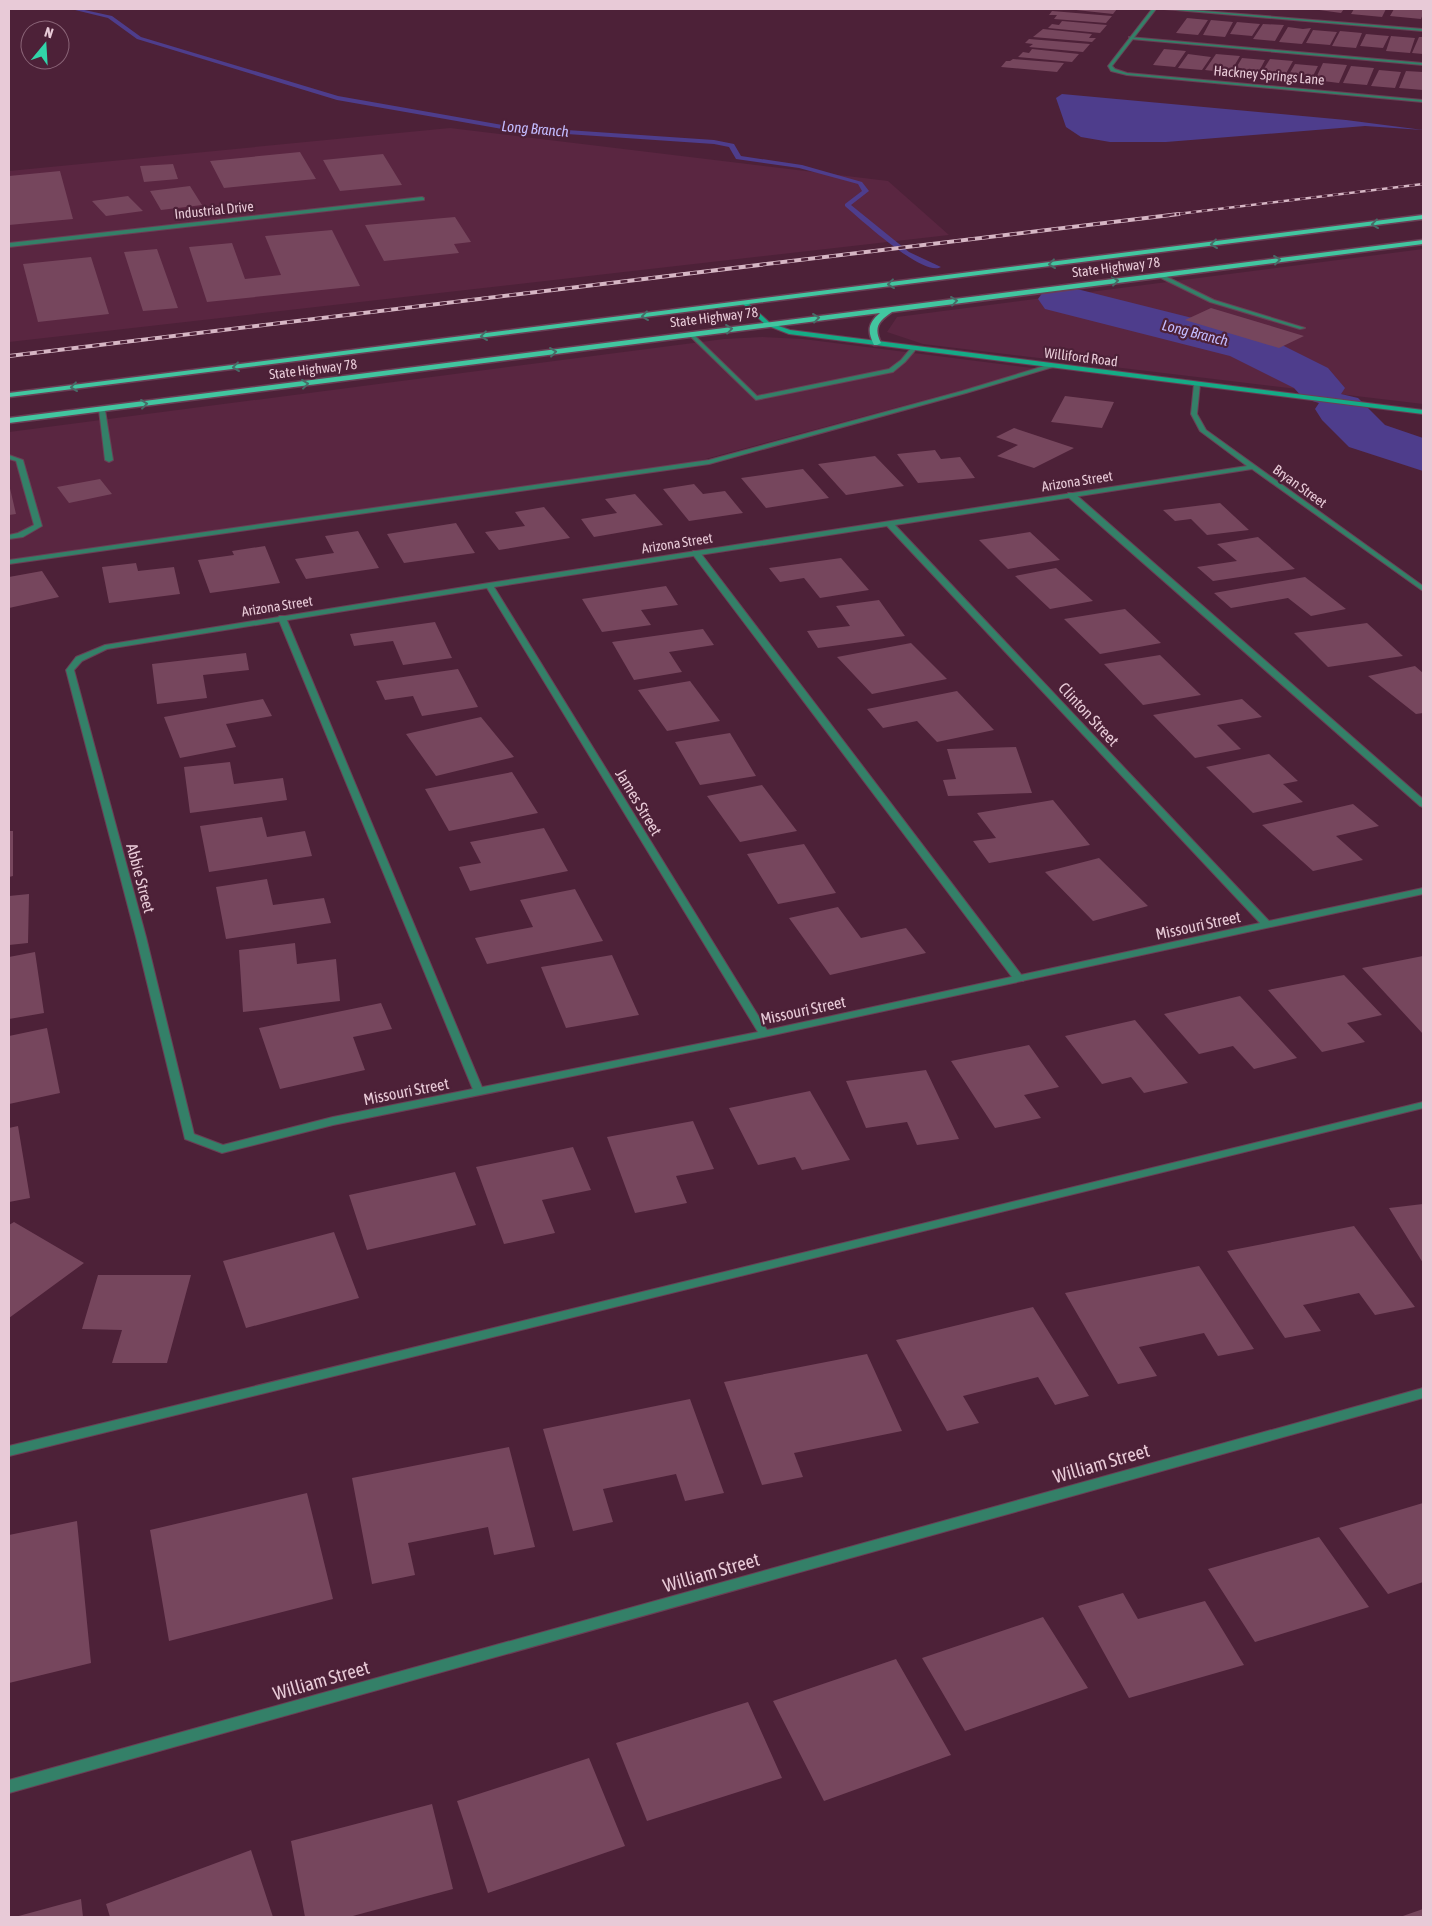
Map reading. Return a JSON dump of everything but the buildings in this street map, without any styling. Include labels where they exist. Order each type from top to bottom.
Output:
[{"type":"main road","name":"State Highway 78","points":[[9,395],[1423,217]]},
{"type":"main road","name":"State Highway 78","points":[[9,421],[1423,242]]},
{"type":"main road","points":[[877,343],[872,334],[872,326],[888,310]]},
{"type":"street","points":[[1131,38],[1154,9]]},
{"type":"street","points":[[1166,9],[1423,30]]},
{"type":"street","points":[[1131,38],[1423,64]]},
{"type":"street","name":"Hackney Springs Lane","points":[[1131,38],[1110,66],[1113,70],[1127,74],[1423,101]]},
{"type":"street","name":"Industrial Drive","points":[[9,245],[422,199]]},
{"type":"street","points":[[1159,275],[1212,301],[1302,328]]},
{"type":"street","name":"Williford Road","points":[[745,303],[768,324],[789,332],[1423,412]]},
{"type":"street","points":[[691,334],[756,398],[891,370],[904,361],[914,348]]},
{"type":"street","points":[[9,562],[709,462],[964,392],[1051,366]]},
{"type":"street","name":"Bryan Street","points":[[1197,384],[1194,414],[1203,431],[1423,589]]},
{"type":"street","points":[[102,410],[109,460]]},
{"type":"street","points":[[9,457],[19,460],[38,526],[20,535],[9,537]]},
{"type":"street","name":"Arizona Street","points":[[106,646],[1253,467]]},
{"type":"street","points":[[1071,495],[1423,804]]},
{"type":"street","name":"Clinton Street","points":[[889,523],[1267,925]]},
{"type":"street","points":[[696,553],[1018,979]]},
{"type":"street","name":"James Street","points":[[489,585],[764,1034]]},
{"type":"street","points":[[282,618],[479,1092]]},
{"type":"street","name":"Abbie Street","points":[[106,646],[79,659],[70,670],[141,936],[189,1136]]},
{"type":"street","name":"Missouri Street","points":[[189,1136],[222,1149],[333,1121],[764,1034],[1423,891]]},
{"type":"street","points":[[9,1451],[1423,1105]]},
{"type":"street","name":"William Street","points":[[9,1787],[1423,1393]]},
{"type":"shaded area","points":[[1062,94],[1346,120],[1423,130],[1365,126],[1166,142],[1110,142],[1081,137],[1066,127],[1056,98]]},
{"type":"shaded area","points":[[450,128],[888,181],[949,235],[9,342],[9,171]]},
{"type":"shaded area","points":[[1423,249],[1423,404],[923,344],[887,332],[897,317]]},
{"type":"shaded area","points":[[762,337],[803,339],[1040,369],[687,464],[9,560],[9,432],[724,339]]},
{"type":"waterway","name":"Long Branch","points":[[74,9],[110,17],[139,38],[337,98],[508,128],[714,142],[732,145],[738,158],[800,166],[860,183],[866,191],[847,205],[906,254],[937,267]]},
{"type":"waterway","name":"Long Branch","points":[[1061,299],[1247,346],[1311,378],[1320,388]]},
{"type":"waterway","name":"Long Branch","points":[[1340,409],[1367,436],[1423,455]]},
{"type":"railway","points":[[1169,215],[1423,184]]},
{"type":"railway","points":[[9,356],[1179,214]]}]
